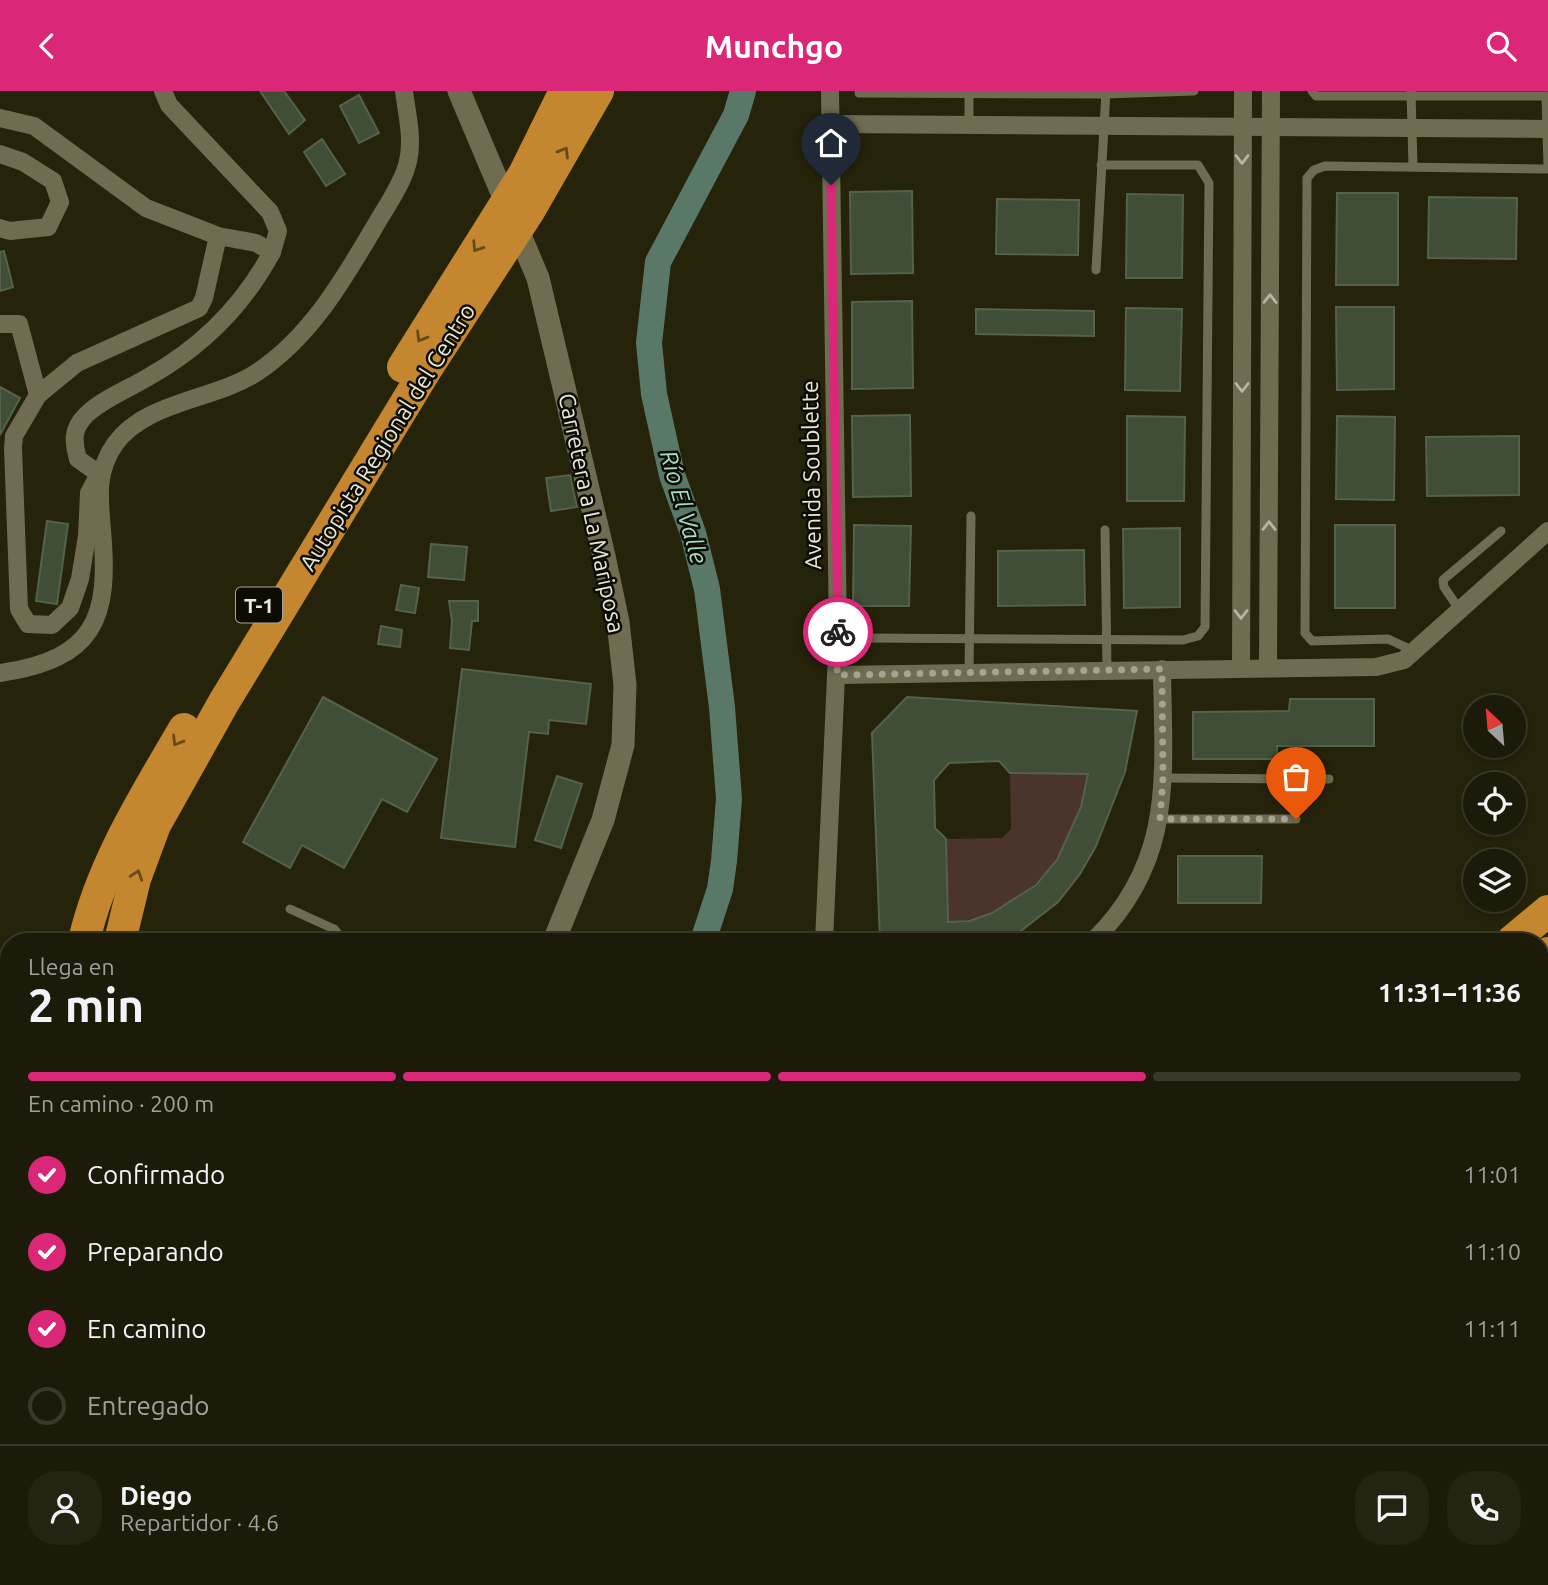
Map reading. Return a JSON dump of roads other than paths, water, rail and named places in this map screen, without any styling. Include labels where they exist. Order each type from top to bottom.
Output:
[{"type":"highway","name":"Autopista Regional del Centro","points":[[122,933],[135,879],[155,825],[223,702],[463,291],[565,91]]},
{"type":"highway","name":"Autopista Regional del Centro","points":[[86,933],[91,912],[139,804],[463,291],[529,211],[598,91]]},
{"type":"highway","points":[[1522,933],[1548,911]]},
{"type":"street","points":[[99,474],[78,459],[73,440],[77,426],[87,413],[171,364],[213,333],[254,286],[272,252],[278,231],[270,212],[169,105],[163,91]]},
{"type":"street","points":[[218,236],[204,298],[199,308],[77,363],[38,395],[14,436],[19,549],[18,597],[23,620],[28,624],[52,625],[70,608],[85,547],[89,493],[116,442],[132,427],[159,412],[203,398],[256,373],[304,332],[340,285],[407,166],[411,143],[404,91]]},
{"type":"street","name":"Carretera a La Mariposa","points":[[459,91],[538,278],[618,622],[625,685],[624,745],[579,884],[558,933]]},
{"type":"street","name":"Avenida Soublette","points":[[824,933],[837,675],[830,91]]},
{"type":"street","points":[[1241,669],[1243,91]]},
{"type":"street","points":[[1268,668],[1271,91]]},
{"type":"street","points":[[0,118],[34,126],[146,208],[218,236],[256,243],[272,252]]},
{"type":"street","points":[[830,124],[1547,129]]},
{"type":"street","points":[[0,153],[23,162],[53,180],[60,202],[48,227],[10,231],[0,228]]},
{"type":"street","points":[[0,324],[19,324],[38,395]]},
{"type":"street","points":[[0,673],[29,669],[56,660],[85,638],[102,606],[105,568],[99,474]]},
{"type":"street","points":[[837,675],[1376,667],[1404,660],[1548,531]]},
{"type":"street","points":[[1100,933],[1115,916],[1154,846],[1160,819],[1163,778],[1162,669]]},
{"type":"lane","points":[[859,93],[1194,91]]},
{"type":"lane","points":[[1312,91],[1316,96],[1411,93],[1547,96],[1548,167],[1325,166],[1314,170],[1307,178],[1305,633],[1312,641],[1388,639],[1414,651]]},
{"type":"lane","points":[[968,125],[969,92]]},
{"type":"lane","points":[[1096,270],[1105,93]]},
{"type":"lane","points":[[1411,93],[1413,167]]},
{"type":"lane","points":[[861,638],[1183,640],[1198,636],[1205,627],[1209,183],[1198,165],[1101,165]]},
{"type":"lane","points":[[969,673],[971,516]]},
{"type":"lane","points":[[1105,530],[1107,670]]},
{"type":"lane","points":[[1459,609],[1444,587],[1443,580],[1501,531]]},
{"type":"lane","points":[[1163,778],[1329,779]]},
{"type":"lane","points":[[1160,819],[1296,819]]},
{"type":"lane","points":[[290,909],[337,933]]},
{"type":"waterway","name":"Río El Valle","points":[[706,933],[720,889],[729,799],[722,707],[707,589],[693,533],[672,475],[654,394],[649,343],[658,262],[736,115],[743,91]]}]
